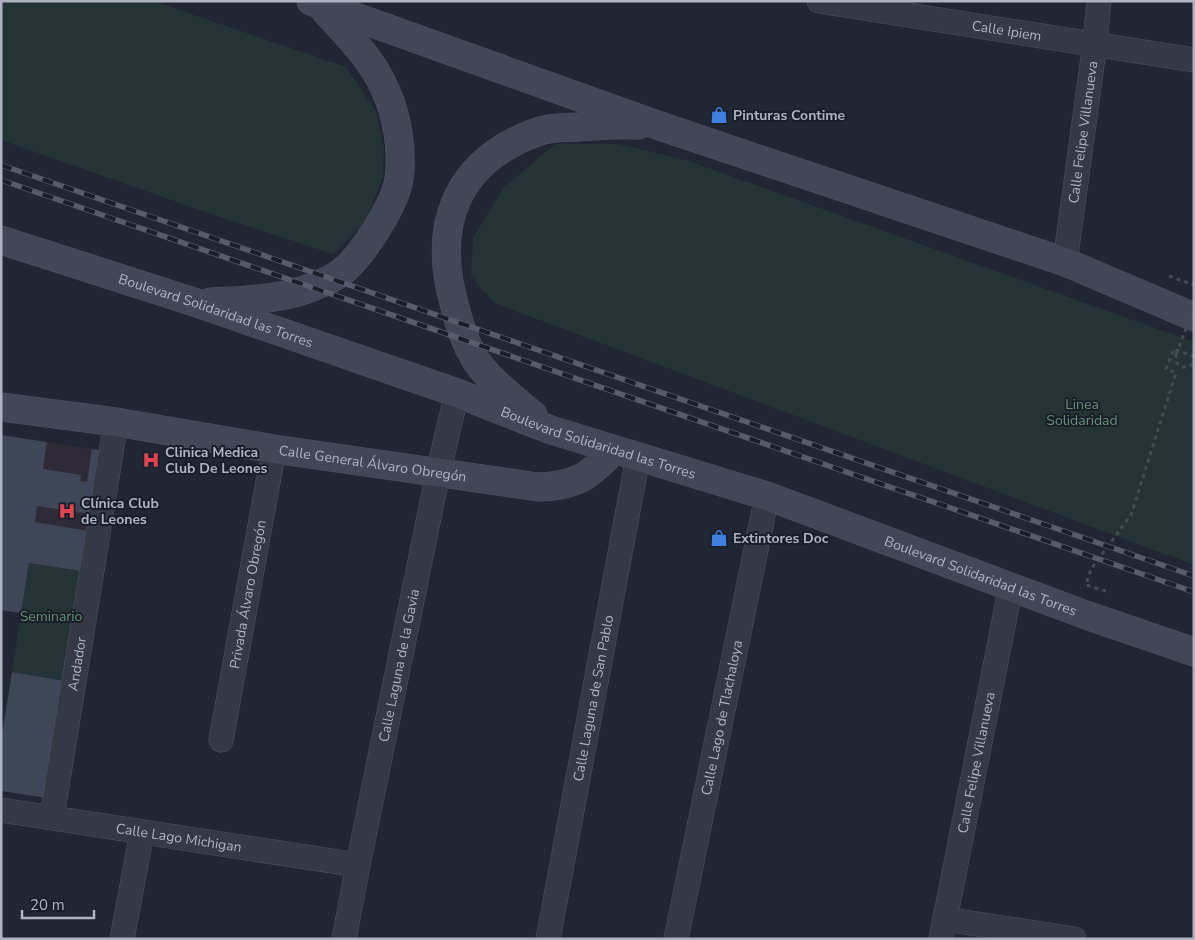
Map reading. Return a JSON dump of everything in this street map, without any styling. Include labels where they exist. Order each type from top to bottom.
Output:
[{"type":"main road","points":[[316,3],[660,126],[1065,262],[1194,317]]},
{"type":"main road","points":[[197,303],[268,299],[291,295],[317,286],[340,274],[372,238],[393,197],[399,181],[399,143],[392,108],[384,87],[374,68],[316,3]]},
{"type":"main road","points":[[551,430],[498,385],[480,366],[470,350],[460,328],[449,285],[446,243],[450,215],[458,195],[472,175],[491,157],[503,149],[541,131],[555,128],[615,124],[660,126]]},
{"type":"main road","name":"Boulevard Solidaridad las Torres","points":[[1,240],[197,303],[457,393],[551,430],[767,496],[1086,615],[1194,652]]},
{"type":"main road","name":"Calle General Álvaro Obregón","points":[[1,407],[116,422],[274,449],[538,487],[558,486],[573,482],[588,475],[599,465],[626,453]]},
{"type":"street","name":"Calle Ipiem","points":[[819,1],[1194,60]]},
{"type":"street","name":"Calle Felipe Villanueva","points":[[1065,262],[1099,1]]},
{"type":"street","name":"Calle Laguna de la Gavia","points":[[344,939],[438,473],[457,393]]},
{"type":"street","name":"Andador","points":[[52,817],[116,422]]},
{"type":"street","name":"Privada Álvaro Obregón","points":[[221,740],[274,449]]},
{"type":"street","name":"Calle Laguna de San Pablo","points":[[548,939],[626,453]]},
{"type":"street","name":"Calle Lago de Tlachaloya","points":[[676,939],[767,496]]},
{"type":"street","name":"Calle Felipe Villanueva","points":[[943,929],[1011,586]]},
{"type":"street","name":"Calle Lago Michigan","points":[[1,810],[358,865]]},
{"type":"street","points":[[122,939],[142,832]]},
{"type":"street","points":[[943,929],[1074,939]]},
{"type":"path","points":[[1194,309],[1176,354],[1176,362],[1181,367],[1189,367],[1194,362]]},
{"type":"path","points":[[1106,591],[1086,585],[1091,569],[1131,515],[1176,373],[1166,369],[1174,348],[1194,358]]},
{"type":"shaded area","name":"Clínica Club de Leones","points":[[47,442],[107,451],[88,572],[29,563]]},
{"type":"green space","points":[[1,1],[153,1],[346,67],[376,111],[384,148],[383,177],[366,221],[333,254],[211,214],[1,140]]},
{"type":"green space","name":"Linea Solidaridad","points":[[555,144],[618,144],[686,160],[1194,342],[1194,565],[494,303],[471,276],[473,238],[504,187]]},
{"type":"green space","name":"Seminario","points":[[29,563],[88,572],[71,682],[12,672]]},
{"type":"building","points":[[1,435],[47,442],[43,469],[81,475],[80,481],[87,482],[92,449],[107,451],[97,515],[37,506],[35,522],[94,532],[88,572],[29,563],[21,613],[1,610]]},
{"type":"building","points":[[12,672],[71,682],[53,799],[1,791],[1,741]]},
{"type":"railway","points":[[1,165],[1194,576]]},
{"type":"railway","points":[[1,180],[1194,592]]},
{"type":"place","name":"Pinturas Contime","points":[[719,115]]},
{"type":"place","name":"Clinica Medica Club De Leones","points":[[151,460]]},
{"type":"place","name":"Clínica Club de Leones","points":[[67,511]]},
{"type":"place","name":"Extintores Doc","points":[[719,538]]}]
